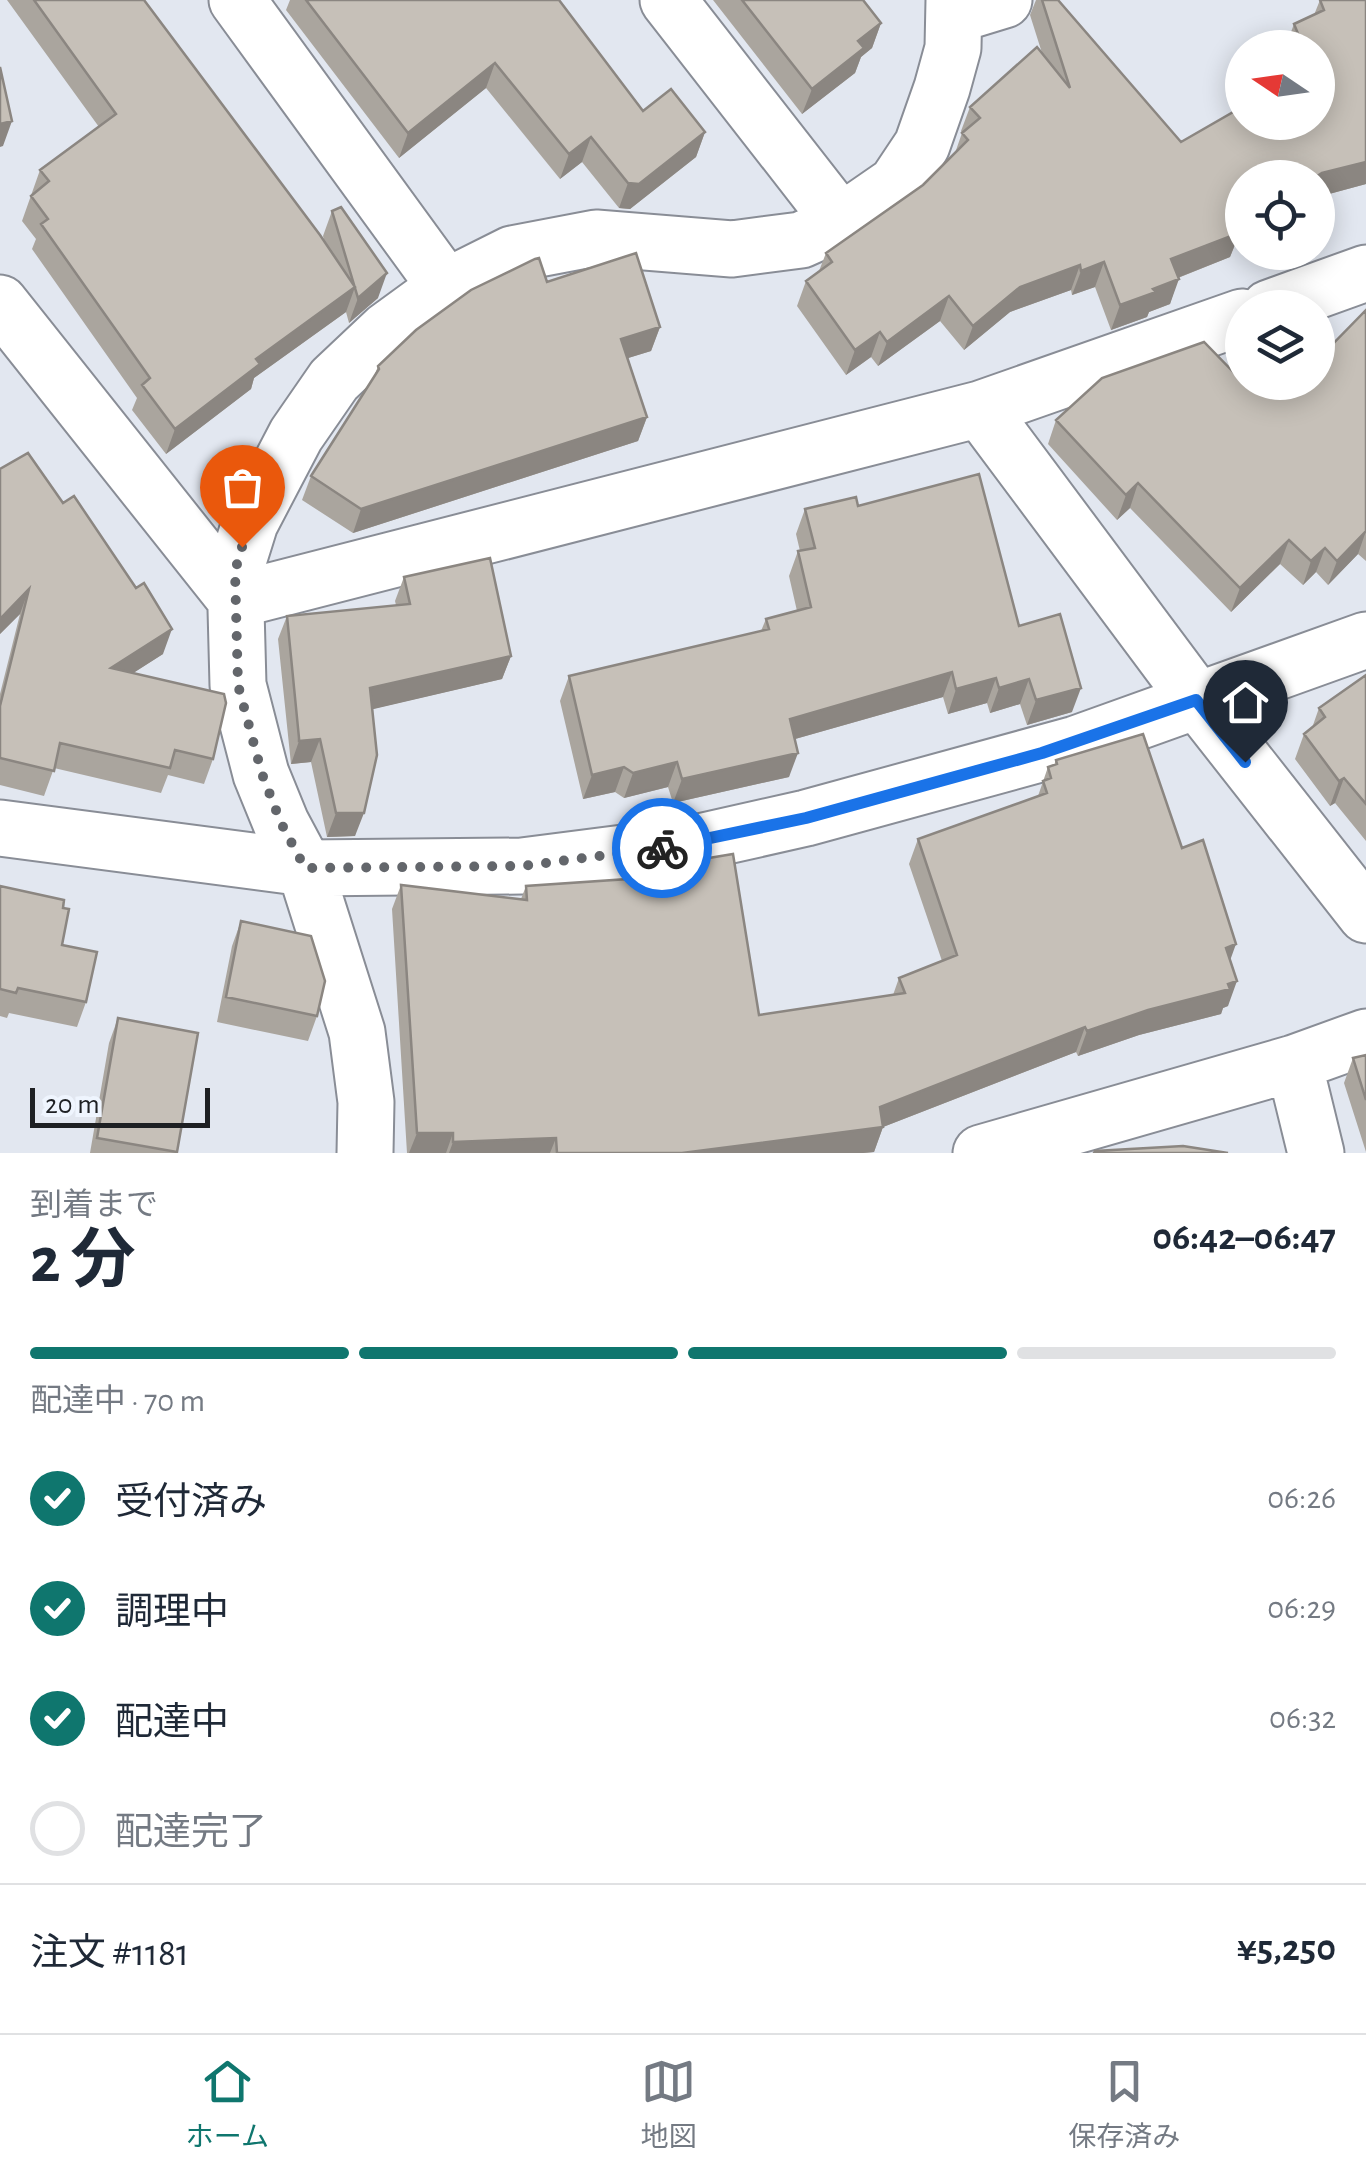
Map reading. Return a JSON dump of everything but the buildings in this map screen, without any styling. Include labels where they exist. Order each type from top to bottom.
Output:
[{"type":"street","points":[[238,0],[446,287]]},
{"type":"street","points":[[668,0],[841,222]]},
{"type":"street","points":[[365,1153],[366,1102],[357,1032],[305,868],[281,823],[262,774],[238,685],[235,571],[250,523],[296,435],[334,380],[388,330],[446,287],[512,254],[596,238],[732,249],[801,240],[841,222],[896,184],[922,145],[971,5]]},
{"type":"street","points":[[1318,290],[1366,273]]},
{"type":"street","points":[[0,304],[236,600]]},
{"type":"street","points":[[236,600],[980,408],[1225,323]]},
{"type":"street","points":[[980,408],[1196,700],[1366,915]]},
{"type":"street","points":[[0,828],[305,868],[522,866],[686,845],[806,818],[1076,744],[1366,640]]},
{"type":"street","points":[[982,1153],[1294,1063],[1366,1036]]},
{"type":"street","points":[[1294,1063],[1316,1153]]},
{"type":"way so far","points":[[242,547],[235,571],[238,685],[262,774],[281,823],[305,868],[522,866],[662,848]]},
{"type":"route","points":[[662,848],[806,818],[1076,744],[1196,700],[1245,762]]}]
